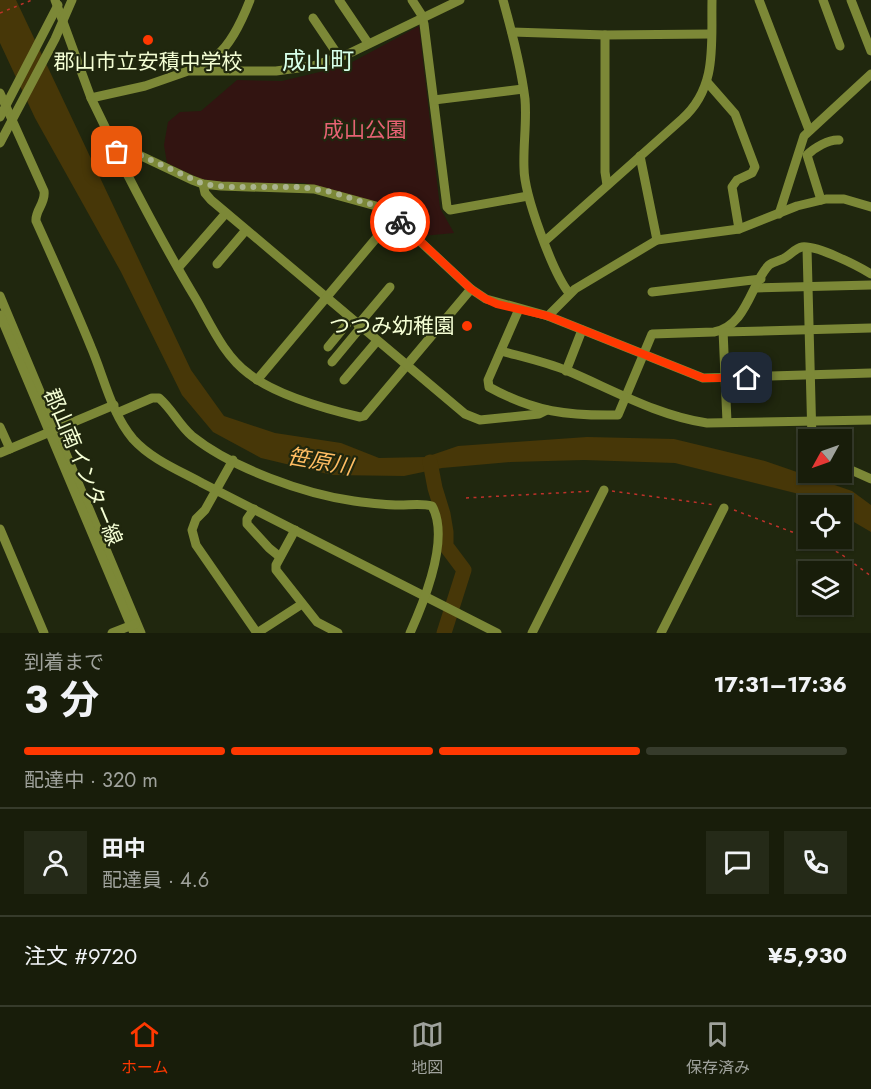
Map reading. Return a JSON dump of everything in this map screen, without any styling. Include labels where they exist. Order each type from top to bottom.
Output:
[{"type":"street","points":[[0,143],[55,39],[72,0]]},
{"type":"street","points":[[197,70],[224,47],[250,0]]},
{"type":"street","points":[[340,0],[368,44]]},
{"type":"street","points":[[412,0],[423,18],[448,209],[528,196]]},
{"type":"street","points":[[91,98],[145,86],[184,72],[197,70],[288,70],[313,66],[340,58],[460,0]]},
{"type":"street","points":[[503,0],[523,89],[524,169],[528,196],[545,241],[569,293]]},
{"type":"street","points":[[545,241],[688,114],[698,102],[710,69],[712,0]]},
{"type":"street","points":[[759,0],[809,130]]},
{"type":"street","points":[[823,0],[840,46]]},
{"type":"street","points":[[851,0],[871,51]]},
{"type":"street","points":[[58,2],[62,24],[91,98],[109,135],[118,145],[203,184],[315,189],[376,206],[394,217],[471,289],[486,299],[548,316],[703,378],[871,373]]},
{"type":"street","points":[[0,117],[49,24],[58,2]]},
{"type":"street","points":[[313,18],[340,58]]},
{"type":"street","points":[[512,32],[711,34]]},
{"type":"street","points":[[604,34],[607,185]]},
{"type":"street","points":[[779,214],[802,154],[804,136],[871,74]]},
{"type":"street","points":[[707,82],[735,114],[755,167],[752,173],[737,180],[732,187],[740,229]]},
{"type":"street","points":[[434,100],[523,89]]},
{"type":"street","points":[[0,93],[8,102],[45,194],[43,203],[36,214],[36,221],[116,409],[126,429],[143,449],[216,490],[497,633]]},
{"type":"street","points":[[802,154],[832,140],[839,140]]},
{"type":"street","points":[[118,145],[119,159],[224,349],[240,367],[257,380],[322,407],[362,417],[367,414],[471,289]]},
{"type":"street","points":[[802,154],[821,200]]},
{"type":"street","points":[[640,156],[657,240]]},
{"type":"street","points":[[203,184],[207,196],[226,213],[407,366],[475,419],[539,414],[547,410]]},
{"type":"street","points":[[548,316],[569,293],[657,240],[740,229],[821,200],[844,199],[871,207]]},
{"type":"street","points":[[178,268],[226,213]]},
{"type":"street","points":[[257,380],[394,217]]},
{"type":"street","points":[[217,264],[246,230]]},
{"type":"street","points":[[807,248],[812,429]]},
{"type":"street","points":[[727,422],[723,331],[745,307],[771,264],[784,259],[796,249],[807,248],[842,259],[871,274]]},
{"type":"street","points":[[652,292],[761,279]]},
{"type":"street","points":[[755,288],[871,285]]},
{"type":"street","points":[[357,323],[329,351],[390,287]]},
{"type":"street","points":[[0,296],[52,431],[134,627],[141,633]]},
{"type":"street","points":[[519,309],[488,380],[489,387],[503,396],[573,416],[618,416],[654,333],[871,328]]},
{"type":"street","name":"郡山南インター線","points":[[0,315],[52,431]]},
{"type":"street","points":[[566,370],[582,330]]},
{"type":"street","points":[[344,380],[377,341]]},
{"type":"street","points":[[501,351],[566,370],[626,397],[686,420],[707,423],[871,420]]},
{"type":"street","points":[[0,453],[52,431],[116,409],[161,398],[185,430],[200,442],[233,460],[287,484],[331,497],[383,505],[430,505],[434,512],[437,548],[427,597],[411,633]]},
{"type":"street","points":[[0,427],[10,449]]},
{"type":"street","points":[[233,460],[205,510],[196,519],[192,529],[195,543],[257,633],[302,604]]},
{"type":"street","points":[[852,470],[871,479]]},
{"type":"street","points":[[532,633],[604,490]]},
{"type":"street","points":[[661,633],[723,508]]},
{"type":"street","points":[[254,509],[247,519],[247,524],[268,548],[280,557]]},
{"type":"street","points":[[0,529],[44,633]]},
{"type":"street","points":[[295,530],[280,557],[276,570],[316,622],[338,633]]},
{"type":"street","points":[[112,633],[134,627]]},
{"type":"path","points":[[0,13],[32,0]]},
{"type":"path","points":[[466,498],[604,490],[684,500],[723,508],[745,513],[798,534]]},
{"type":"path","points":[[831,549],[871,576]]},
{"type":"green space","name":"成山公園","points":[[419,26],[440,208],[454,233],[422,236],[387,206],[304,183],[226,183],[201,179],[167,163],[164,145],[168,122],[180,112],[201,111],[237,80],[282,81],[345,66]]},
{"type":"water","name":"笹原川","points":[[0,0],[16,0],[191,370],[224,416],[275,433],[341,443],[379,458],[426,457],[458,446],[587,437],[674,439],[765,461],[798,472],[798,483],[829,483],[852,491],[871,505],[871,532],[852,521],[852,495],[803,495],[675,463],[584,460],[511,462],[442,468],[404,476],[332,475],[261,458],[213,432],[182,395],[121,272],[35,118],[0,43]]},
{"type":"waterway","points":[[430,462],[443,514],[446,546],[464,570],[444,633]]},
{"type":"way so far","points":[[117,152],[118,145],[203,184],[228,187],[301,187],[331,192],[376,206],[400,222]]},
{"type":"place","name":"郡山市立安積中学校","points":[[148,40]]},
{"type":"place","name":"つつみ幼稚園","points":[[467,326]]},
{"type":"district","name":"成山町","points":[[318,61]]},
{"type":"route","points":[[400,222],[471,289],[497,304],[548,316],[686,373],[703,378],[747,378]]}]
